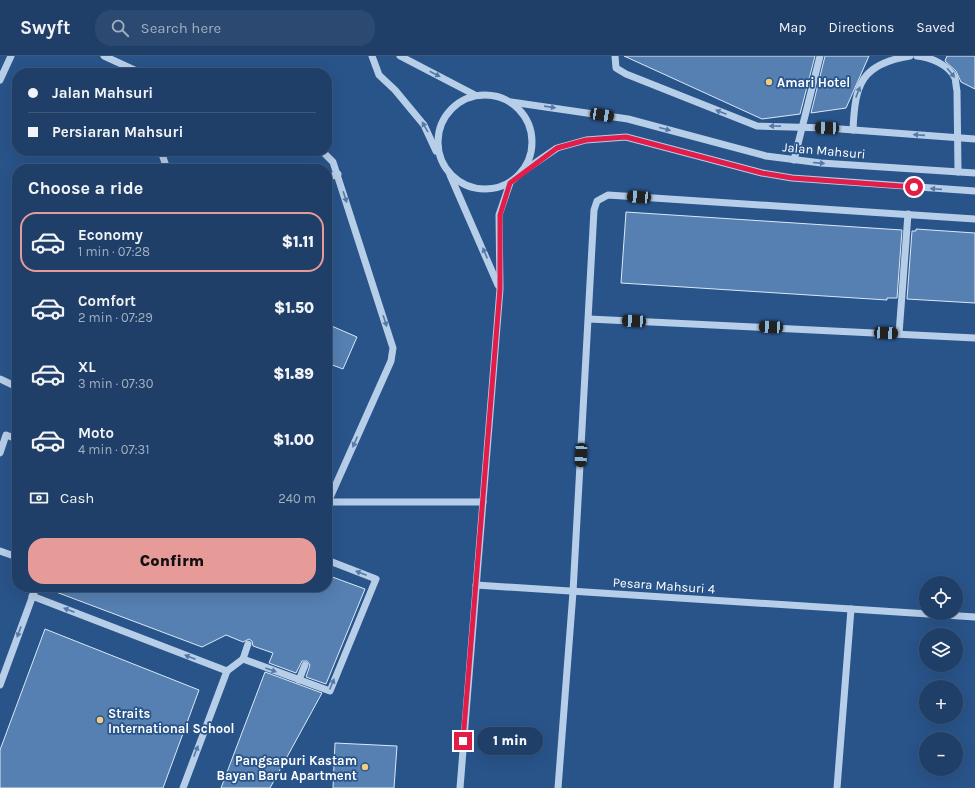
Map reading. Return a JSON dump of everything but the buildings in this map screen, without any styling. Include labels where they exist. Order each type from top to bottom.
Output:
[{"type":"street","points":[[0,80],[11,56]]},
{"type":"street","points":[[104,56],[130,68]]},
{"type":"street","points":[[372,56],[379,75],[395,90],[424,125],[449,173],[500,289]]},
{"type":"street","points":[[400,56],[475,95]]},
{"type":"street","points":[[615,56],[616,68],[626,74],[757,126],[853,130],[975,139]]},
{"type":"street","points":[[794,160],[820,56]]},
{"type":"street","points":[[853,130],[854,108],[857,91],[868,73],[880,64],[893,59],[910,56]]},
{"type":"street","points":[[917,56],[927,57],[947,68],[955,78],[957,91],[958,172]]},
{"type":"street","points":[[442,162],[438,148],[438,134],[442,120],[451,109],[462,100],[475,95],[494,95],[511,102],[523,113],[530,127],[533,143],[530,158],[522,172]]},
{"type":"street","name":"Jalan Mahsuri","points":[[511,102],[628,119],[766,156],[794,160],[975,174]]},
{"type":"street","points":[[449,173],[459,182],[471,188],[484,190],[498,188],[510,183],[522,172],[557,148],[586,140],[626,137],[762,173],[792,178],[975,191]]},
{"type":"street","points":[[327,156],[333,162],[338,174],[393,348],[391,361],[332,493]]},
{"type":"street","points":[[332,176],[338,174]]},
{"type":"street","points":[[460,788],[500,289],[500,215],[510,183]]},
{"type":"street","points":[[558,788],[573,592],[594,210],[597,201],[608,195],[975,219]]},
{"type":"street","points":[[899,334],[908,214]]},
{"type":"street","points":[[589,319],[975,338]]},
{"type":"street","points":[[0,379],[12,385]]},
{"type":"street","points":[[0,453],[6,435],[12,437]]},
{"type":"street","points":[[332,502],[483,502]]},
{"type":"street","points":[[0,551],[12,555]]},
{"type":"street","points":[[243,660],[330,691],[376,579],[332,562]]},
{"type":"street","name":"Pesara Mahsuri 4","points":[[476,585],[975,617]]},
{"type":"street","points":[[0,685],[34,592]]},
{"type":"street","points":[[32,596],[227,671]]},
{"type":"street","points":[[837,788],[851,609]]},
{"type":"street","points":[[183,788],[227,671],[243,660],[248,644]]},
{"type":"street","points":[[299,680],[305,665]]},
{"type":"place","name":"Amari Hotel","points":[[769,82]]},
{"type":"place","name":"Straits International School","points":[[100,720]]},
{"type":"place","name":"Pangsapuri Kastam Bayan Baru Apartment","points":[[365,767]]},
{"type":"route","points":[[463,741],[500,289],[500,215],[510,183],[522,172],[557,148],[586,140],[626,137],[762,173],[792,178],[914,187]]}]
